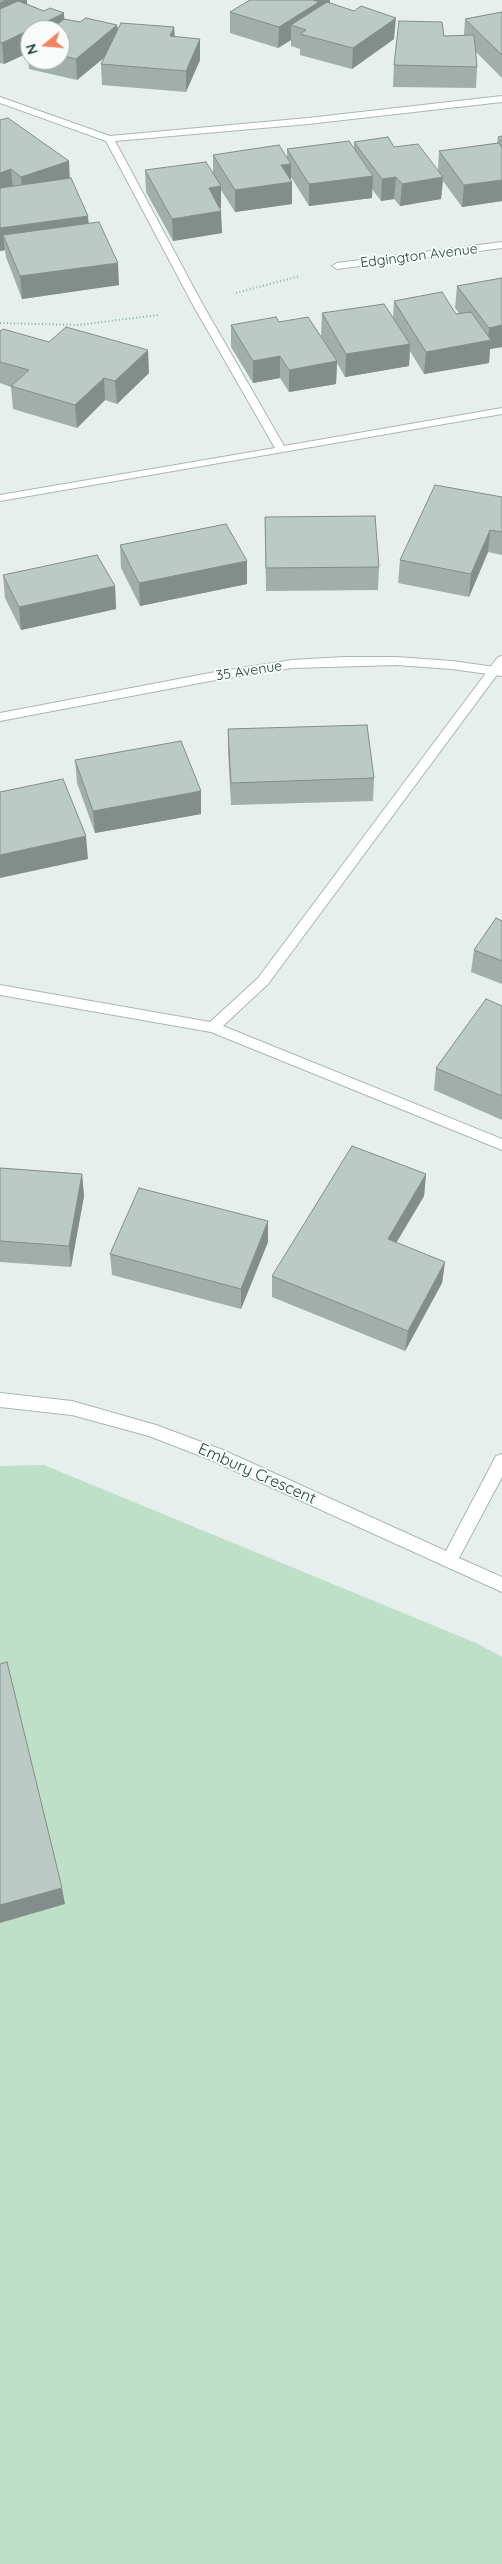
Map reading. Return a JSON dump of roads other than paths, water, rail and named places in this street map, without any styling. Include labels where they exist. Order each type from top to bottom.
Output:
[{"type":"street","points":[[0,100],[110,139],[308,121],[502,99]]},
{"type":"street","points":[[110,139],[198,305],[281,450]]},
{"type":"street","name":"Edgington Avenue","points":[[337,266],[502,245]]},
{"type":"street","points":[[0,498],[502,411]]},
{"type":"street","name":"35 Avenue","points":[[0,717],[219,675],[292,664],[396,661],[500,667]]},
{"type":"street","points":[[213,1027],[263,981],[500,667]]},
{"type":"street","points":[[0,990],[213,1027],[502,1145]]},
{"type":"street","name":"Embury Crescent","points":[[0,1400],[72,1408],[150,1430],[217,1455],[502,1585]]},
{"type":"street","points":[[449,1561],[502,1461]]}]
